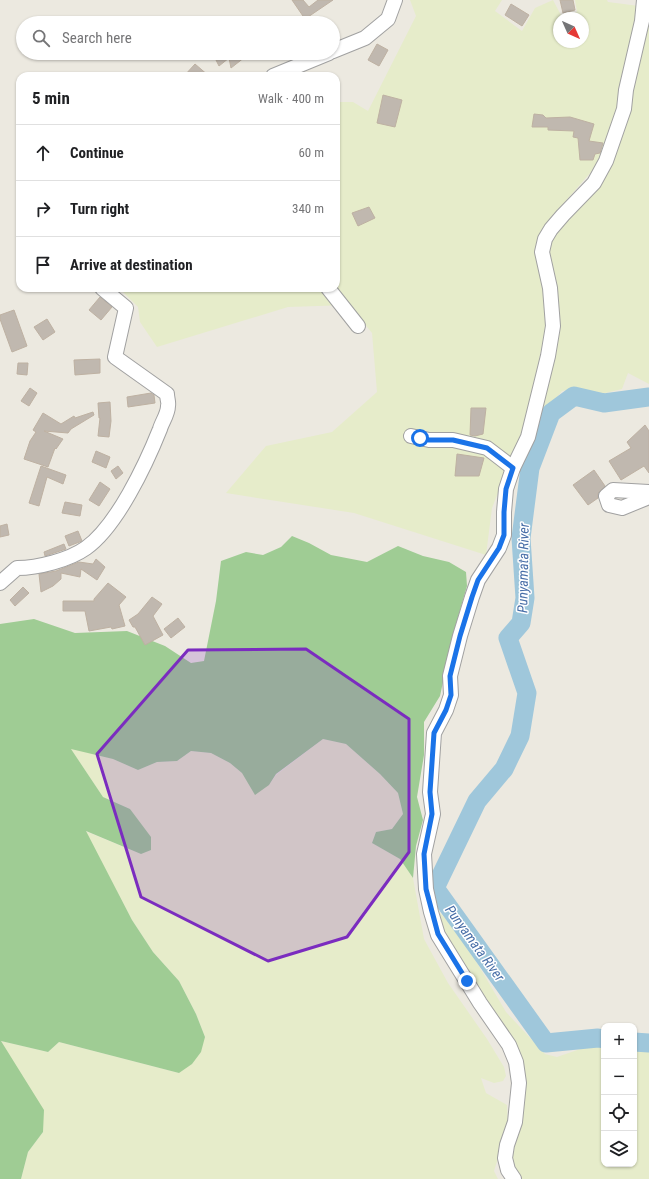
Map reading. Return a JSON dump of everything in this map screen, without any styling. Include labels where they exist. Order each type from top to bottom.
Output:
[{"type":"street","points":[[340,48],[365,38],[388,18],[395,0]]},
{"type":"street","points":[[514,1179],[508,1170],[505,1158],[507,1145],[515,1122],[518,1082],[516,1062],[509,1045],[480,1003],[438,934],[426,889],[424,854],[432,814],[430,792],[434,733],[446,710],[451,695],[450,676],[460,636],[478,580],[499,548],[504,535],[506,489],[513,468],[528,437],[548,356],[553,326],[550,288],[542,252],[545,239],[563,215],[594,184],[606,161],[624,109],[626,90],[642,21],[644,0]]},
{"type":"street","points":[[283,72],[312,60]]},
{"type":"street","points":[[0,583],[17,568],[31,568],[57,561],[86,548],[97,538],[113,518],[132,488],[150,453],[168,407],[167,394],[115,357],[126,308],[107,292]]},
{"type":"street","points":[[331,292],[358,326]]},
{"type":"street","points":[[411,436],[429,440],[453,440],[487,448],[513,468]]},
{"type":"street","points":[[649,492],[613,490],[606,496],[609,505],[622,508],[649,497]]},
{"type":"highlighted area","points":[[306,649],[409,719],[409,852],[347,937],[268,961],[141,897],[97,754],[188,650]]},
{"type":"green space","points":[[410,0],[502,0],[495,11],[522,31],[535,8],[553,0],[559,12],[553,12],[553,48],[589,48],[589,12],[577,12],[575,0],[607,0],[608,2],[639,6],[635,35],[605,156],[549,220],[541,241],[546,327],[526,422],[492,508],[486,555],[354,513],[226,493],[266,446],[332,432],[377,392],[372,333],[349,305],[288,307],[157,347],[140,322],[138,307],[123,292],[340,292],[340,102],[353,102],[368,111],[416,16]]},
{"type":"green space","points":[[649,4],[649,384],[628,373],[622,389],[593,396],[579,388],[562,391],[536,422],[554,326],[548,238],[613,156]]},
{"type":"green space","points":[[292,536],[331,555],[367,562],[398,546],[423,556],[449,562],[466,572],[467,586],[454,631],[440,696],[424,722],[424,755],[417,797],[423,820],[416,846],[413,878],[400,859],[372,843],[376,832],[392,829],[403,814],[398,793],[380,774],[346,744],[323,739],[276,774],[269,785],[255,795],[242,773],[230,763],[211,753],[191,751],[177,761],[157,762],[138,770],[113,759],[71,749],[103,797],[130,809],[151,837],[151,850],[141,854],[86,831],[132,920],[153,952],[179,981],[196,1014],[205,1037],[201,1052],[192,1064],[179,1073],[59,1042],[48,1052],[1,1041],[44,1110],[43,1132],[28,1152],[21,1179],[0,1179],[0,624],[34,619],[75,633],[127,631],[165,646],[191,663],[204,661],[216,601],[221,561],[246,552],[263,555],[281,547]]},
{"type":"green space","points":[[323,739],[346,744],[380,774],[398,793],[403,814],[392,829],[376,832],[372,843],[400,859],[413,878],[424,939],[448,983],[487,1039],[504,1067],[506,1076],[503,1081],[494,1083],[481,1078],[486,1093],[507,1105],[508,1127],[494,1171],[498,1179],[21,1179],[28,1152],[43,1132],[1,1041],[48,1052],[59,1042],[179,1073],[205,1037],[196,1014],[179,981],[153,952],[132,920],[85,831],[141,854],[130,809],[103,797],[70,748],[113,759],[138,770],[157,762],[177,761],[191,751],[211,753],[230,763],[242,773],[269,785],[276,775]]},
{"type":"green space","points":[[440,913],[457,929],[506,1012],[545,1054],[557,1057],[586,1047],[601,1046],[601,1167],[637,1167],[637,1046],[649,1047],[649,1179],[508,1179],[503,1164],[522,1119],[507,1051],[473,1006],[433,938]]},
{"type":"building","points":[[292,0],[303,0],[309,7],[318,0],[333,0],[309,16],[303,16]]},
{"type":"building","points":[[560,0],[573,0],[575,10],[563,12]]},
{"type":"building","points":[[511,4],[529,15],[522,26],[505,15]]},
{"type":"building","points":[[377,44],[388,50],[379,66],[368,60]]},
{"type":"building","points":[[216,60],[226,60],[219,66]]},
{"type":"building","points":[[229,60],[241,60],[231,68]]},
{"type":"building","points":[[195,64],[204,72],[188,72]]},
{"type":"building","points":[[383,95],[402,100],[395,127],[377,123]]},
{"type":"building","points":[[534,114],[543,115],[546,118],[570,117],[594,124],[589,141],[603,143],[600,153],[595,154],[593,160],[580,160],[578,138],[573,137],[574,131],[548,130],[548,127],[532,127]]},
{"type":"building","points":[[369,207],[375,218],[358,226],[352,213]]},
{"type":"building","points":[[100,297],[112,307],[101,320],[89,310]]},
{"type":"building","points":[[14,310],[27,346],[12,352],[0,319],[0,315]]},
{"type":"building","points":[[47,319],[55,332],[43,340],[34,327]]},
{"type":"building","points":[[100,359],[100,373],[75,375],[74,360]]},
{"type":"building","points":[[18,363],[28,363],[27,375],[17,374]]},
{"type":"building","points":[[30,388],[37,393],[29,406],[21,401]]},
{"type":"building","points":[[151,393],[154,395],[155,403],[128,407],[127,397]]},
{"type":"building","points":[[110,402],[111,421],[109,437],[98,436],[100,418],[98,403]]},
{"type":"building","points":[[471,408],[486,408],[483,434],[475,436],[470,435]]},
{"type":"building","points":[[93,412],[94,415],[71,429],[68,433],[44,431],[63,439],[56,449],[55,448],[48,467],[24,459],[30,441],[36,432],[33,430],[43,413],[61,424],[74,416],[75,418]]},
{"type":"building","points":[[645,425],[649,431],[649,473],[644,466],[621,480],[609,461],[631,448],[627,442]]},
{"type":"building","points":[[96,451],[110,457],[106,468],[92,462]]},
{"type":"building","points":[[457,454],[484,458],[479,476],[455,476]]},
{"type":"building","points":[[41,466],[66,475],[63,484],[47,477],[39,506],[29,503]]},
{"type":"building","points":[[118,466],[123,473],[116,479],[111,471]]},
{"type":"building","points":[[594,470],[605,486],[598,493],[598,498],[588,505],[573,485]]},
{"type":"building","points":[[100,482],[110,489],[99,506],[89,500]]},
{"type":"building","points":[[65,502],[82,505],[80,516],[62,513]]},
{"type":"building","points":[[7,524],[9,535],[0,537],[0,526]]},
{"type":"building","points":[[78,531],[82,541],[69,546],[65,536]]},
{"type":"building","points":[[64,544],[66,549],[45,556],[44,552]]},
{"type":"building","points":[[96,559],[105,567],[97,580],[81,569],[80,577],[61,573],[61,579],[53,586],[41,592],[39,574],[56,571],[79,562],[93,564]]},
{"type":"building","points":[[108,583],[126,597],[119,605],[125,626],[89,631],[85,611],[63,611],[63,601],[94,601],[94,599]]},
{"type":"building","points":[[23,587],[29,593],[15,606],[10,600]]},
{"type":"building","points":[[152,597],[162,604],[153,616],[163,635],[145,645],[135,627],[133,627],[129,620],[138,614]]},
{"type":"building","points":[[178,618],[185,627],[171,638],[164,629]]},
{"type":"waterway","name":"Punyamata River","points":[[601,1038],[546,1043],[435,888],[477,801],[504,769],[520,736],[527,693],[508,638],[521,623],[525,598],[521,538],[530,468],[551,413],[574,396],[604,403],[649,397]]},
{"type":"waterway","name":"Punyamata River","points":[[637,1042],[649,1043]]},
{"type":"route","points":[[420,438],[429,440],[453,440],[487,448],[513,468],[506,489],[504,535],[499,548],[478,580],[460,636],[450,676],[451,695],[446,710],[434,733],[430,792],[432,814],[424,854],[426,889],[438,934],[467,981]]}]
